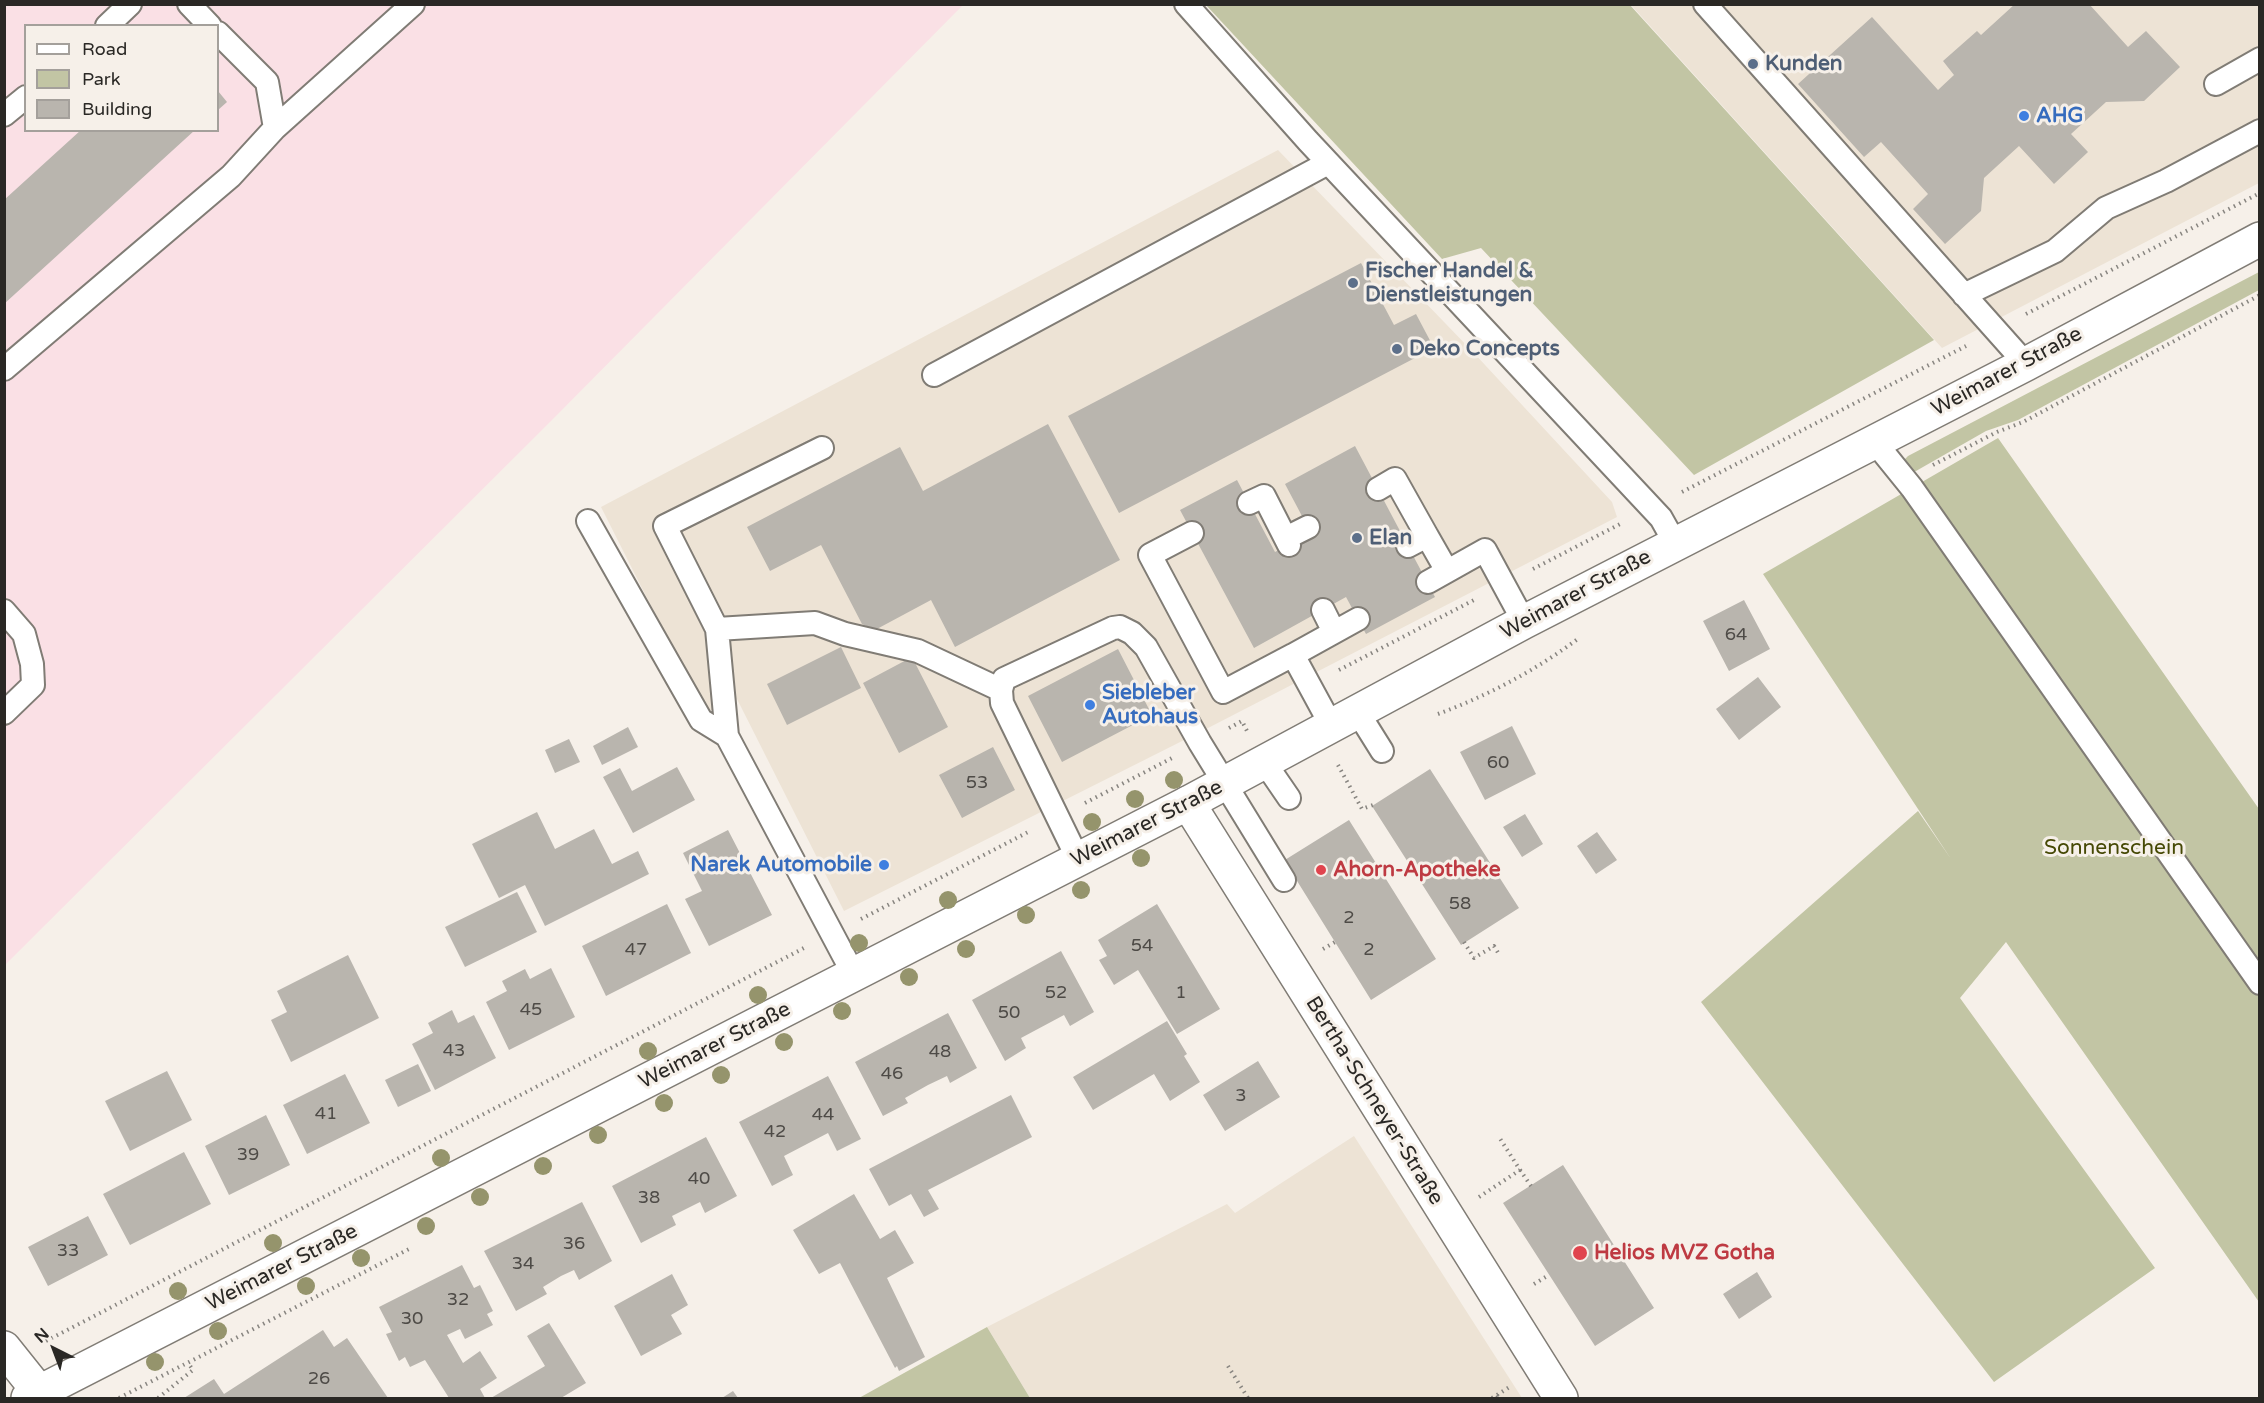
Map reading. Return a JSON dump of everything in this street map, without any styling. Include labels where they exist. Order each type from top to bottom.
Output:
[{"type":"street","name":"Weimarer Straße","points":[[36,1396],[1225,784],[1524,622],[2026,364],[2259,238]]},
{"type":"street","name":"Bertha-Schneyer-Straße","points":[[1188,803],[1561,1398]]},
{"type":"street","points":[[9,1353],[36,1396]]},
{"type":"lane","points":[[108,24],[130,4]]},
{"type":"lane","points":[[189,4],[208,24]]},
{"type":"lane","points":[[4,369],[231,176],[275,129],[413,4]]},
{"type":"lane","points":[[1186,4],[1329,163],[1661,518],[1675,543]]},
{"type":"lane","points":[[1705,4],[2026,364]]},
{"type":"lane","points":[[219,34],[267,82],[275,129]]},
{"type":"lane","points":[[2216,84],[2259,59]]},
{"type":"lane","points":[[4,115],[24,99]]},
{"type":"lane","points":[[1964,295],[2055,251],[2106,208],[2166,181],[2259,131]]},
{"type":"lane","points":[[934,375],[1329,163]]},
{"type":"lane","points":[[1874,441],[1906,479],[2259,983]]},
{"type":"lane","points":[[822,448],[665,526],[717,629],[727,736],[854,975]]},
{"type":"lane","points":[[1378,489],[1395,479],[1417,541],[1437,576],[1485,550],[1524,622]]},
{"type":"lane","points":[[1249,503],[1264,496],[1288,541],[1308,527]]},
{"type":"lane","points":[[588,520],[701,720],[727,736]]},
{"type":"lane","points":[[1192,533],[1150,555],[1223,692],[1358,619]]},
{"type":"lane","points":[[4,610],[24,634],[32,664],[33,685],[4,713]]},
{"type":"lane","points":[[1323,610],[1334,632]]},
{"type":"lane","points":[[717,629],[815,623],[845,634],[918,651],[1001,690]]},
{"type":"lane","points":[[1078,859],[1002,703],[1001,690],[1004,679],[1113,628],[1120,627],[1132,633],[1146,647],[1200,744],[1284,880]]},
{"type":"lane","points":[[1293,655],[1310,686],[1382,751]]},
{"type":"lane","points":[[1265,763],[1289,798]]},
{"type":"path","points":[[1310,686],[2259,193]]},
{"type":"path","points":[[1906,479],[1997,432],[2023,422],[2259,295]]},
{"type":"path","points":[[9,1353],[832,934],[1250,718]]},
{"type":"path","points":[[1242,721],[1265,763]]},
{"type":"path","points":[[1338,765],[1362,809],[1376,804]]},
{"type":"path","points":[[1464,942],[1474,958],[1494,946],[1500,956]]},
{"type":"path","points":[[1499,1137],[1531,1186]]},
{"type":"path","points":[[1475,1199],[1520,1170]]},
{"type":"path","points":[[158,1398],[193,1370],[188,1363]]},
{"type":"path","points":[[1228,1366],[1248,1398]]},
{"type":"path","points":[[1492,1398],[1497,1395],[1499,1398]]},
{"type":"shaded area","points":[[5,5],[963,5],[551,421],[5,965]]},
{"type":"shaded area","points":[[1631,5],[2259,5],[2259,183],[1942,348]]},
{"type":"shaded area","points":[[1278,150],[1473,352],[1612,502],[1617,517],[1210,727],[844,911],[737,699],[705,713],[601,507]]},
{"type":"shaded area","points":[[1354,1136],[1522,1398],[1030,1398],[987,1327],[1227,1204],[1235,1213]]},
{"type":"green space","points":[[1206,5],[1630,5],[1934,340],[1694,475],[1481,248],[1442,259]]},
{"type":"green space","points":[[2259,272],[2259,290],[2018,420],[1986,431],[1916,471],[1906,473],[1902,462],[1908,456]]},
{"type":"green space","name":"Sonnenschein","points":[[1998,438],[2259,809],[2259,1302],[2006,942],[1960,998],[2155,1268],[1994,1382],[1701,1002],[1918,811],[1951,859],[1763,574]]},
{"type":"green space","points":[[987,1327],[1030,1398],[859,1398]]},
{"type":"building","points":[[2015,4],[2089,4],[2128,47],[2146,31],[2180,67],[2144,101],[2106,102],[2071,134],[2088,152],[2054,184],[2019,146],[1984,178],[1981,211],[1945,244],[1913,209],[1928,194],[1881,142],[1864,157],[1798,84],[1872,17],[1938,90],[1954,75],[1943,61],[1977,31],[1981,35]]},
{"type":"building","points":[[219,92],[227,102],[219,109]]},
{"type":"building","points":[[79,132],[193,132],[4,304],[4,200]]},
{"type":"building","points":[[1361,263],[1394,325],[1416,314],[1434,348],[1119,513],[1068,416]]},
{"type":"building","points":[[1048,424],[1120,560],[955,647],[931,600],[875,630],[862,624],[821,545],[770,571],[747,527],[900,447],[923,491]]},
{"type":"building","points":[[1355,446],[1435,597],[1366,634],[1346,597],[1254,648],[1180,510],[1237,480],[1275,552],[1311,533],[1285,484]]},
{"type":"building","points":[[1744,600],[1770,649],[1729,671],[1703,621]]},
{"type":"building","points":[[841,647],[861,688],[787,725],[767,684]]},
{"type":"building","name":"Siebleber Autohaus","points":[[1118,649],[1152,715],[1062,762],[1028,696]]},
{"type":"building","points":[[912,657],[948,727],[899,753],[863,683]]},
{"type":"building","points":[[1758,677],[1781,707],[1739,740],[1716,709]]},
{"type":"building","points":[[1512,726],[1536,774],[1485,800],[1460,752]]},
{"type":"building","points":[[628,727],[638,747],[602,765],[593,746]]},
{"type":"building","points":[[569,739],[580,762],[555,773],[545,750]]},
{"type":"building","points":[[993,747],[1015,790],[962,818],[939,775]]},
{"type":"building","points":[[677,767],[695,800],[633,833],[603,777],[620,768],[632,791]]},
{"type":"building","points":[[1430,769],[1519,908],[1461,945],[1372,806]]},
{"type":"building","points":[[537,812],[555,849],[594,829],[612,864],[638,851],[649,874],[545,926],[525,885],[499,898],[472,844]]},
{"type":"building","points":[[1525,814],[1543,844],[1522,857],[1503,827]]},
{"type":"building","points":[[1349,820],[1436,959],[1371,1000],[1289,868],[1280,863]]},
{"type":"building","points":[[728,830],[772,915],[709,946],[685,899],[702,891],[683,853]]},
{"type":"building","points":[[1597,832],[1617,860],[1596,874],[1577,846]]},
{"type":"building","points":[[517,892],[537,932],[465,967],[445,927]]},
{"type":"building","points":[[667,904],[691,953],[606,996],[582,946]]},
{"type":"building","points":[[1157,904],[1220,1009],[1177,1034],[1138,970],[1114,985],[1099,960],[1107,956],[1098,940]]},
{"type":"building","points":[[1061,951],[1094,1012],[1070,1026],[1064,1015],[1021,1038],[1026,1048],[1005,1061],[972,1000]]},
{"type":"building","points":[[348,955],[379,1018],[291,1062],[271,1020],[287,1012],[277,991]]},
{"type":"building","points":[[551,968],[575,1017],[509,1050],[486,1002],[507,991],[502,981],[525,969],[530,979]]},
{"type":"building","points":[[452,1010],[458,1023],[474,1015],[496,1058],[435,1090],[412,1044],[433,1033],[428,1023]]},
{"type":"building","points":[[948,1013],[977,1068],[950,1083],[947,1076],[928,1085],[905,1098],[908,1103],[883,1116],[855,1062]]},
{"type":"building","points":[[1167,1021],[1187,1054],[1184,1056],[1200,1082],[1170,1101],[1154,1074],[1093,1110],[1073,1077]]},
{"type":"building","points":[[1258,1061],[1280,1097],[1225,1131],[1203,1095]]},
{"type":"building","points":[[418,1064],[431,1091],[398,1107],[385,1080]]},
{"type":"building","points":[[167,1071],[192,1120],[130,1151],[105,1101]]},
{"type":"building","points":[[345,1074],[370,1123],[307,1154],[283,1105]]},
{"type":"building","points":[[828,1076],[861,1139],[837,1151],[828,1133],[784,1156],[793,1175],[772,1186],[739,1122]]},
{"type":"building","points":[[1011,1095],[1032,1137],[928,1190],[939,1209],[924,1217],[911,1194],[889,1206],[869,1169]]},
{"type":"building","points":[[266,1115],[290,1165],[229,1195],[205,1146]]},
{"type":"building","points":[[706,1137],[737,1196],[705,1213],[700,1202],[672,1216],[676,1225],[641,1243],[612,1186]]},
{"type":"building","points":[[184,1152],[211,1204],[130,1245],[103,1194]]},
{"type":"building","points":[[1563,1165],[1654,1308],[1595,1346],[1503,1203]]},
{"type":"building","points":[[854,1194],[880,1239],[895,1230],[914,1263],[887,1278],[925,1357],[899,1371],[897,1366],[895,1368],[840,1263],[819,1274],[793,1230]]},
{"type":"building","points":[[582,1202],[612,1261],[579,1280],[574,1270],[561,1276],[543,1287],[547,1294],[516,1311],[484,1251]]},
{"type":"building","points":[[88,1216],[108,1255],[48,1286],[28,1247]]},
{"type":"building","points":[[462,1265],[474,1288],[480,1285],[493,1311],[487,1314],[493,1325],[465,1339],[460,1329],[447,1335],[463,1363],[480,1351],[497,1378],[480,1389],[485,1398],[449,1398],[425,1360],[410,1367],[405,1357],[399,1361],[386,1334],[392,1332],[379,1307]]},
{"type":"building","points":[[1757,1272],[1772,1297],[1739,1319],[1723,1294]]},
{"type":"building","points":[[672,1274],[688,1305],[671,1315],[682,1334],[641,1356],[614,1306]]},
{"type":"building","points":[[549,1323],[586,1383],[561,1398],[491,1398],[545,1366],[527,1336]]},
{"type":"building","points":[[323,1330],[334,1347],[347,1338],[388,1398],[184,1398],[214,1379],[224,1394]]},
{"type":"building","points":[[733,1391],[738,1398],[722,1398]]},
{"type":"place","name":"Kunden","points":[[1753,64]]},
{"type":"place","name":"AHG","points":[[2024,116]]},
{"type":"place","name":"Fischer Handel & Dienstleistungen","points":[[1353,283]]},
{"type":"place","name":"Deko Concepts","points":[[1397,349]]},
{"type":"place","name":"Elan","points":[[1357,538]]},
{"type":"place","name":"Siebleber Autohaus","points":[[1090,705]]},
{"type":"place","name":"Narek Automobile","points":[[884,865]]},
{"type":"place","name":"Ahorn-Apotheke","points":[[1321,870]]},
{"type":"place","name":"Helios MVZ Gotha","points":[[1580,1253]]}]
